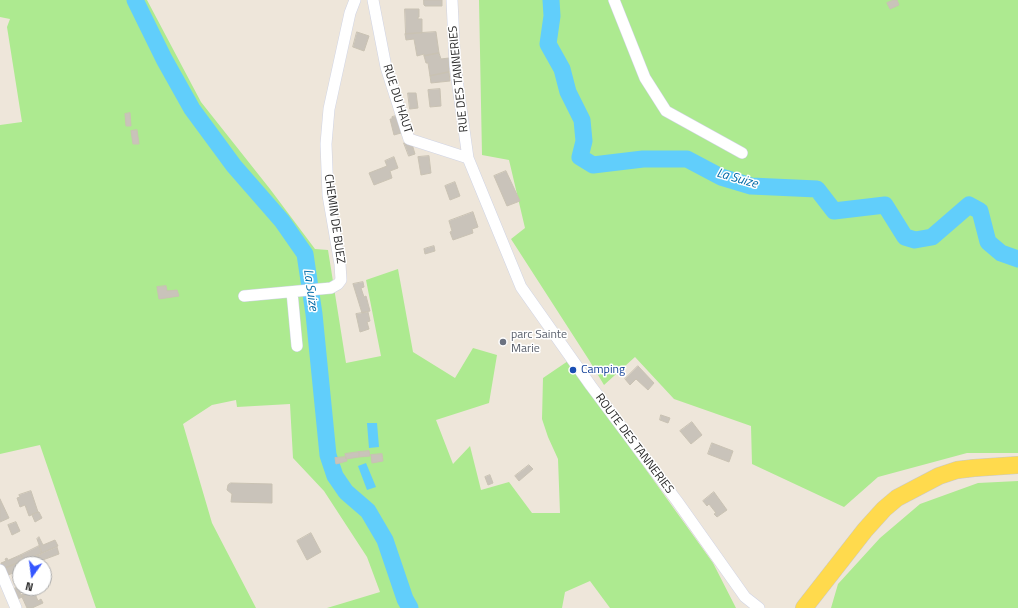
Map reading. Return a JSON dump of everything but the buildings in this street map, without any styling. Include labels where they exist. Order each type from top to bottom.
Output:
[{"type":"main road","points":[[804,608],[865,530],[884,509],[897,498],[939,476],[957,470],[1018,465]]},
{"type":"street","name":"CHEMIN DE BUEZ","points":[[244,296],[321,290],[336,286],[341,280],[340,264],[328,195],[326,144],[329,110],[350,13],[355,0]]},
{"type":"street","name":"RUE DU HAUT","points":[[372,0],[386,67],[409,139],[468,158]]},
{"type":"street","name":"RUE DES TANNERIES","points":[[452,0],[455,65],[468,158]]},
{"type":"street","points":[[614,0],[645,78],[666,111],[742,153]]},
{"type":"street","name":"ROUTE DES TANNERIES","points":[[468,158],[521,288],[591,386],[677,501],[746,603],[759,608]]},
{"type":"street","points":[[292,292],[297,346]]},
{"type":"street","points":[[0,570],[16,608]]},
{"type":"green space","points":[[0,0],[147,0],[201,102],[270,189],[315,249],[328,250],[346,363],[381,356],[366,280],[398,269],[413,352],[455,378],[473,348],[497,355],[489,403],[436,420],[453,464],[470,446],[481,490],[509,482],[532,513],[560,513],[558,459],[542,419],[543,378],[568,361],[713,563],[736,608],[610,608],[590,581],[565,592],[562,608],[327,608],[380,592],[367,557],[324,491],[293,458],[290,404],[237,407],[236,400],[212,405],[183,424],[212,523],[256,608],[96,608],[40,445],[0,454],[0,125],[22,122],[7,27],[10,19],[0,17]]},
{"type":"green space","points":[[479,0],[1018,0],[1018,453],[967,453],[878,477],[844,507],[752,464],[751,426],[674,399],[635,357],[604,385],[511,239],[525,228],[509,160],[482,155]]},
{"type":"green space","points":[[1018,481],[1018,608],[831,608],[838,584],[880,538],[920,504],[978,483]]},
{"type":"water","points":[[367,423],[377,423],[379,447],[369,448]]},
{"type":"water","points":[[366,463],[376,487],[367,490],[358,466]]},
{"type":"waterway","name":"La Suize","points":[[135,0],[164,59],[192,109],[234,166],[282,221],[305,254],[314,314],[328,455],[335,476],[346,492],[368,511],[385,540],[405,599],[410,608]]},
{"type":"waterway","name":"La Suize","points":[[551,0],[552,16],[548,44],[562,69],[568,92],[582,120],[584,141],[580,157],[593,165],[643,159],[687,159],[721,177],[751,186],[817,189],[834,211],[885,205],[905,237],[915,240],[932,237],[969,205],[980,211],[988,242],[1001,253],[1018,259]]},
{"type":"place","name":"parc Sainte Marie","points":[[503,342]]},
{"type":"place","name":"Camping","points":[[573,370]]}]
